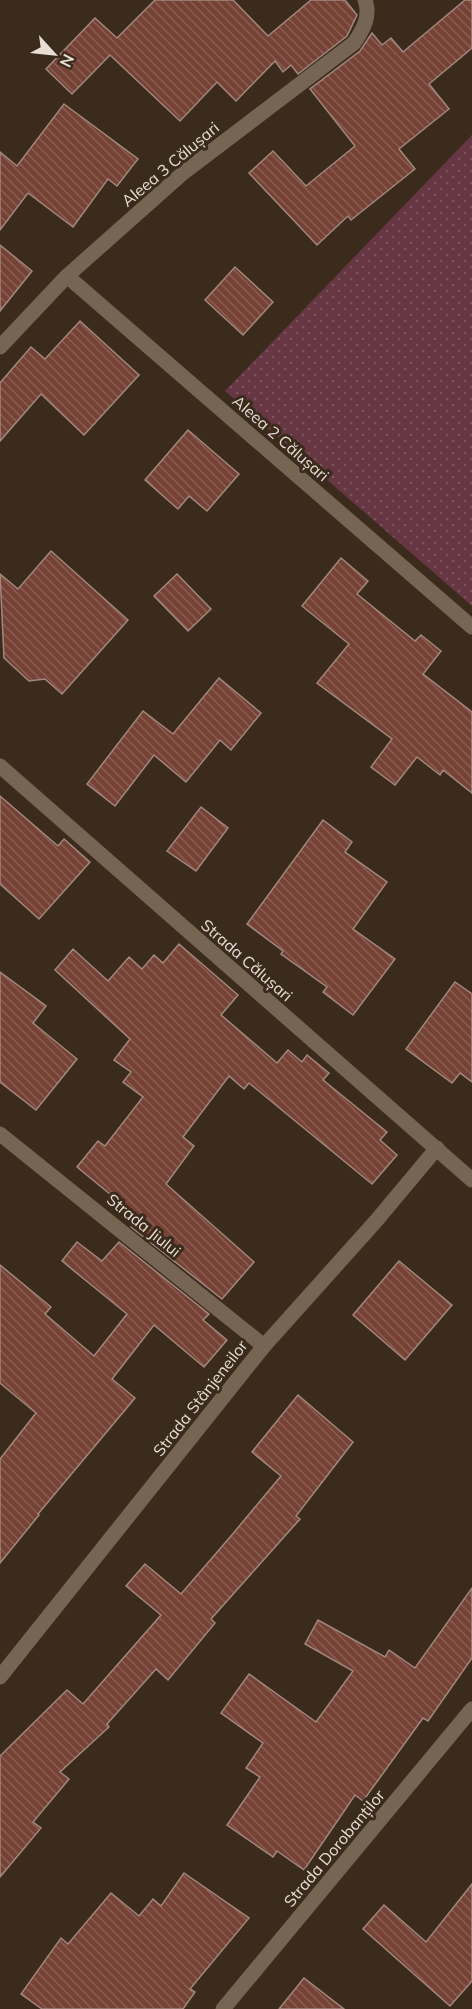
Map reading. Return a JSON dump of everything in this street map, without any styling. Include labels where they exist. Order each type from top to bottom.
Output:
[{"type":"street","name":"Aleea 3 Călușari","points":[[0,347],[67,276],[183,174],[354,43],[363,30],[366,8]]},
{"type":"street","name":"Aleea 2 Călușari","points":[[67,276],[472,627]]},
{"type":"street","name":"Strada Călușari","points":[[0,766],[472,1180]]},
{"type":"street","name":"Strada Jiului","points":[[0,1134],[264,1346]]},
{"type":"street","name":"Strada Stânjeneilor","points":[[0,1677],[264,1346],[437,1149]]},
{"type":"street","name":"Strada Dorobanților","points":[[223,2009],[472,1709]]},
{"type":"shaded area","points":[[472,135],[472,606],[225,391]]},
{"type":"building","points":[[155,0],[233,0],[268,36],[311,0],[345,0],[357,15],[347,36],[298,74],[291,65],[283,72],[275,61],[236,101],[217,82],[180,121],[110,55],[72,94],[46,69],[95,18],[117,38]]},
{"type":"building","points":[[465,0],[472,0],[472,48],[429,84],[449,109],[399,149],[415,169],[351,220],[348,216],[317,245],[249,173],[273,151],[306,186],[355,146],[310,89],[360,51],[372,33],[382,45],[391,38],[403,52]]},
{"type":"building","points":[[64,104],[138,159],[117,186],[108,179],[73,227],[28,193],[0,230],[0,152],[17,166]]},
{"type":"building","points":[[0,245],[32,271],[0,311]]},
{"type":"building","points":[[235,267],[273,302],[243,335],[205,300]]},
{"type":"building","points":[[80,321],[139,375],[84,435],[41,394],[0,441],[0,383],[31,347],[45,359]]},
{"type":"building","points":[[188,430],[239,474],[207,511],[189,496],[178,509],[145,480]]},
{"type":"building","points":[[51,551],[128,620],[62,694],[45,679],[29,681],[4,658],[0,574],[18,589]]},
{"type":"building","points":[[341,558],[368,581],[357,594],[415,641],[421,635],[441,651],[423,674],[472,712],[472,793],[443,770],[440,775],[417,757],[395,785],[371,767],[392,739],[317,683],[349,644],[302,606]]},
{"type":"building","points":[[177,574],[211,609],[188,631],[154,596]]},
{"type":"building","points":[[219,678],[261,713],[231,750],[220,740],[186,782],[154,755],[115,806],[87,784],[143,711],[173,734]]},
{"type":"building","points":[[0,796],[58,846],[64,839],[90,862],[39,919],[0,884]]},
{"type":"building","points":[[201,807],[228,828],[196,871],[167,851]]},
{"type":"building","points":[[323,820],[352,842],[345,852],[387,882],[353,929],[395,959],[353,1015],[323,992],[327,987],[281,954],[283,951],[247,924]]},
{"type":"building","points":[[179,944],[238,995],[221,1015],[277,1063],[288,1050],[302,1062],[307,1055],[329,1073],[323,1080],[387,1132],[380,1140],[397,1155],[372,1184],[249,1083],[244,1089],[229,1076],[183,1137],[194,1146],[166,1184],[254,1262],[222,1299],[131,1227],[139,1218],[77,1167],[98,1141],[105,1146],[143,1097],[123,1082],[131,1072],[114,1060],[130,1039],[55,970],[73,949],[108,981],[129,957],[142,969],[154,955],[163,963]]},
{"type":"building","points":[[0,972],[46,1006],[33,1023],[77,1059],[36,1110],[0,1082]]},
{"type":"building","points":[[455,982],[472,994],[472,1082],[460,1073],[452,1083],[406,1049]]},
{"type":"building","points":[[77,1242],[102,1261],[119,1242],[209,1314],[203,1320],[227,1340],[204,1367],[154,1325],[112,1379],[135,1398],[0,1563],[0,1459],[36,1413],[0,1383],[0,1265],[51,1307],[45,1314],[94,1356],[127,1314],[62,1261]]},
{"type":"building","points":[[399,1261],[452,1305],[405,1360],[353,1315]]},
{"type":"building","points":[[298,1395],[353,1442],[296,1516],[300,1519],[211,1619],[215,1623],[168,1680],[156,1669],[107,1724],[109,1727],[60,1772],[69,1779],[33,1822],[41,1828],[0,1877],[0,1756],[67,1690],[83,1704],[161,1615],[126,1586],[145,1564],[181,1594],[281,1476],[252,1452]]},
{"type":"building","points":[[472,1588],[472,1658],[428,1721],[423,1718],[363,1801],[355,1795],[304,1870],[277,1851],[273,1857],[227,1825],[260,1777],[246,1768],[263,1743],[221,1713],[249,1674],[316,1722],[353,1671],[305,1644],[318,1620],[385,1657],[389,1650],[415,1668]]},
{"type":"building","points":[[184,1873],[249,1918],[190,1989],[195,1992],[183,2009],[42,2009],[21,1994],[61,1938],[68,1944],[111,1893],[139,1916],[153,1899],[161,1906]]},
{"type":"building","points":[[472,1884],[472,1981],[450,2006],[363,1929],[384,1905],[426,1942]]},
{"type":"building","points":[[304,1978],[344,2009],[279,2009]]}]
